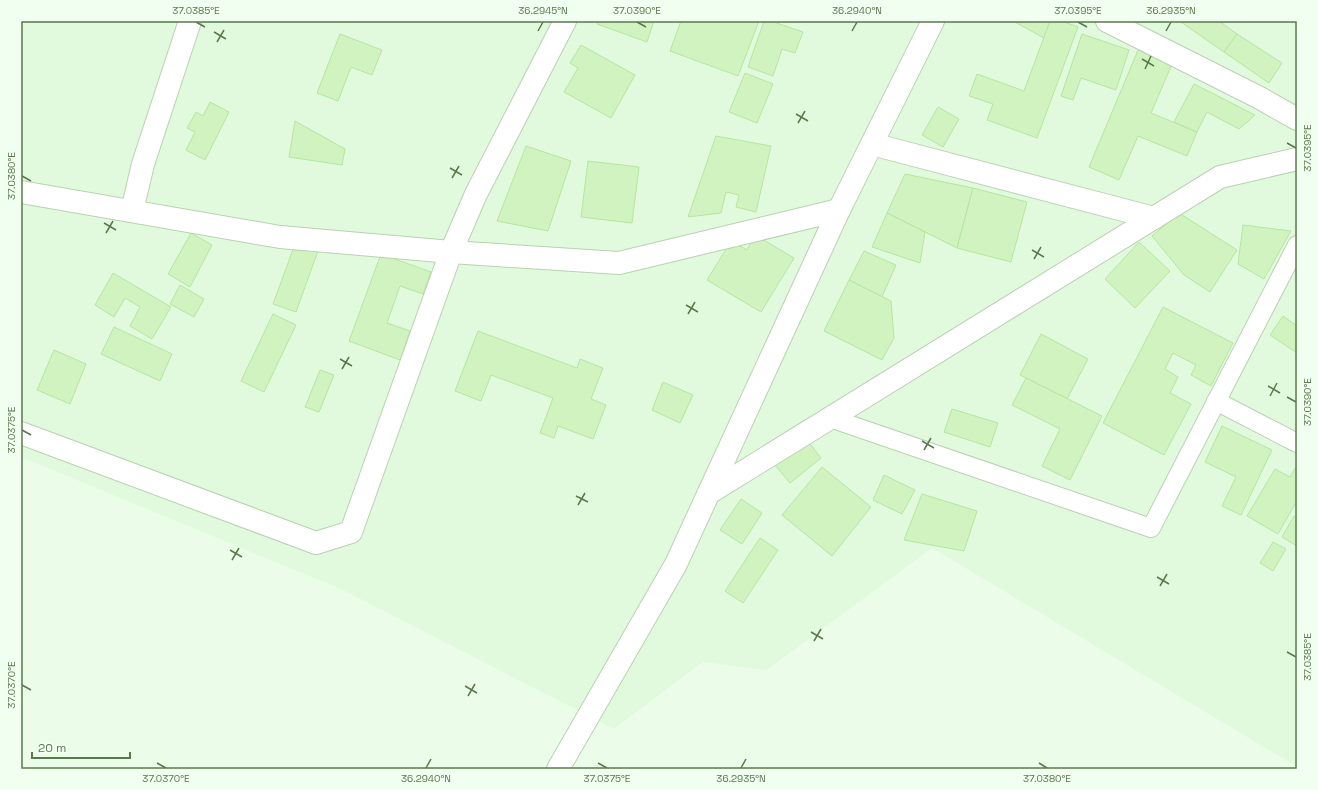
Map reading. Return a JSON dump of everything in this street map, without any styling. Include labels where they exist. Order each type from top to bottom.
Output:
[{"type":"street","points":[[132,211],[143,164],[190,21]]},
{"type":"street","points":[[21,433],[316,543],[351,532],[451,252],[476,194],[565,21]]},
{"type":"street","points":[[558,769],[676,564],[839,210],[933,21]]},
{"type":"street","points":[[1107,21],[1258,97],[1297,120]]},
{"type":"street","points":[[872,144],[1154,218]]},
{"type":"street","points":[[709,493],[1220,177],[1297,159]]},
{"type":"street","points":[[21,192],[280,237],[451,252],[619,263],[839,210]]},
{"type":"lane","points":[[830,418],[1151,528],[1297,245]]},
{"type":"lane","points":[[1216,401],[1297,443]]},
{"type":"shaded area","points":[[21,21],[1297,21],[1297,767],[932,548],[767,670],[703,662],[614,729],[343,590],[21,457]]},
{"type":"building","points":[[598,21],[654,21],[647,42],[597,24]]},
{"type":"building","points":[[681,21],[759,21],[738,76],[670,51]]},
{"type":"building","points":[[764,21],[771,21],[803,32],[795,53],[782,49],[773,76],[748,67]]},
{"type":"building","points":[[1013,21],[1050,21],[1044,38]]},
{"type":"building","points":[[1050,21],[1062,21],[1078,27],[1037,138],[987,120],[993,104],[969,96],[977,74],[1024,91]]},
{"type":"building","points":[[1219,21],[1237,34],[1224,52],[1181,22]]},
{"type":"building","points":[[340,34],[382,50],[372,75],[351,67],[338,101],[317,93]]},
{"type":"building","points":[[1082,34],[1129,50],[1116,90],[1081,78],[1073,100],[1061,96]]},
{"type":"building","points":[[1237,34],[1282,63],[1269,83],[1224,52]]},
{"type":"building","points":[[581,45],[635,75],[611,118],[564,92],[578,68],[570,63]]},
{"type":"building","points":[[1138,50],[1172,64],[1151,113],[1197,132],[1187,156],[1138,136],[1119,180],[1089,167]]},
{"type":"building","points":[[745,73],[773,84],[757,123],[729,112]]},
{"type":"building","points":[[1194,84],[1255,115],[1239,129],[1207,112],[1197,132],[1174,122]]},
{"type":"building","points":[[210,102],[229,112],[205,160],[186,150],[195,132],[187,128],[196,112],[203,116]]},
{"type":"building","points":[[938,107],[959,119],[943,147],[922,135]]},
{"type":"building","points":[[295,121],[345,149],[342,165],[289,157]]},
{"type":"building","points":[[716,136],[771,146],[756,212],[736,207],[739,195],[726,192],[721,213],[688,217]]},
{"type":"building","points":[[526,146],[571,161],[548,231],[497,221]]},
{"type":"building","points":[[588,161],[639,167],[632,223],[581,217]]},
{"type":"building","points":[[905,174],[973,188],[957,248],[887,213]]},
{"type":"building","points":[[973,188],[1027,202],[1011,262],[957,248]]},
{"type":"building","points":[[887,213],[925,232],[920,263],[872,247]]},
{"type":"building","points":[[1179,213],[1237,250],[1210,292],[1184,275],[1152,236]]},
{"type":"building","points":[[1243,225],[1291,231],[1264,279],[1238,264]]},
{"type":"building","points":[[191,233],[212,245],[190,287],[168,274]]},
{"type":"building","points":[[755,235],[794,258],[761,312],[707,280],[731,241],[747,250]]},
{"type":"building","points":[[1139,242],[1170,271],[1135,308],[1105,279]]},
{"type":"building","points":[[295,244],[318,251],[296,312],[273,304]]},
{"type":"building","points":[[864,251],[896,265],[882,297],[849,280]]},
{"type":"building","points":[[381,254],[431,272],[423,294],[400,286],[387,323],[410,331],[400,360],[349,341]]},
{"type":"building","points":[[113,273],[171,307],[152,339],[130,326],[140,307],[125,298],[114,317],[95,305]]},
{"type":"building","points":[[849,280],[891,301],[894,338],[882,360],[824,331]]},
{"type":"building","points":[[180,285],[204,299],[194,317],[170,304]]},
{"type":"building","points":[[1163,307],[1233,343],[1211,386],[1191,375],[1196,365],[1173,353],[1165,369],[1178,377],[1170,393],[1191,404],[1164,455],[1103,423]]},
{"type":"building","points":[[273,314],[296,325],[264,392],[241,381]]},
{"type":"building","points":[[1283,316],[1297,326],[1297,353],[1270,335]]},
{"type":"building","points":[[114,327],[172,354],[160,381],[101,354]]},
{"type":"building","points":[[478,331],[577,368],[580,359],[603,368],[591,399],[606,405],[593,439],[558,426],[554,438],[540,433],[553,398],[491,375],[481,401],[455,391]]},
{"type":"building","points":[[1041,334],[1088,359],[1067,399],[1020,375]]},
{"type":"building","points":[[54,350],[86,364],[70,404],[37,390]]},
{"type":"building","points":[[320,370],[334,375],[319,412],[305,407]]},
{"type":"building","points":[[1026,378],[1102,416],[1070,480],[1042,466],[1060,429],[1012,405]]},
{"type":"building","points":[[663,382],[693,395],[680,423],[652,410]]},
{"type":"building","points":[[952,409],[998,423],[990,447],[944,432]]},
{"type":"building","points":[[1222,426],[1272,450],[1241,515],[1222,506],[1236,477],[1205,462]]},
{"type":"building","points":[[807,440],[821,458],[790,483],[775,465]]},
{"type":"building","points":[[822,467],[871,507],[832,556],[782,515]]},
{"type":"building","points":[[1296,467],[1297,501],[1278,534],[1247,516],[1275,469],[1290,477]]},
{"type":"building","points":[[884,475],[915,490],[902,514],[873,500]]},
{"type":"building","points":[[922,494],[977,511],[964,551],[904,540]]},
{"type":"building","points":[[741,499],[762,513],[742,544],[720,530]]},
{"type":"building","points":[[1294,516],[1297,517],[1297,546],[1282,537]]},
{"type":"building","points":[[760,538],[778,550],[743,603],[725,591]]},
{"type":"building","points":[[1273,542],[1286,549],[1273,571],[1260,563]]}]
